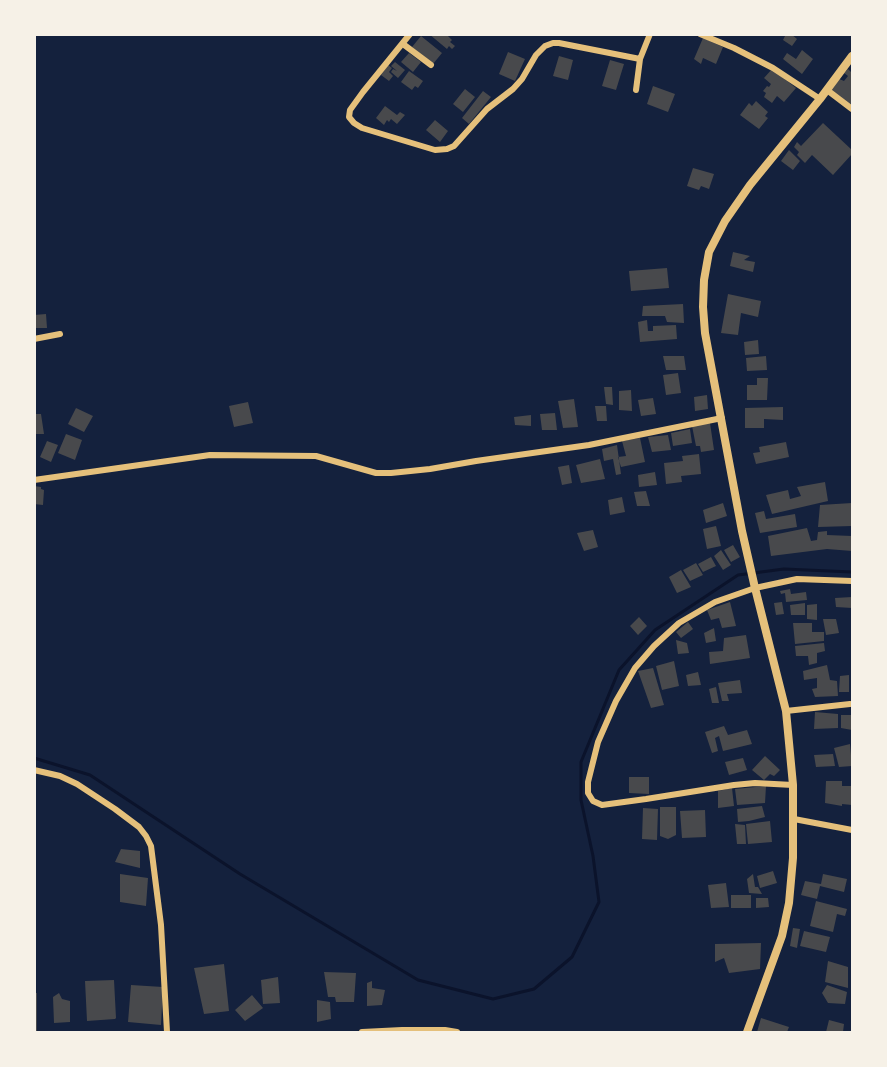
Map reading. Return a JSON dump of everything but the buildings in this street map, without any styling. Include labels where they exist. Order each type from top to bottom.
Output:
[{"type":"street","points":[[410,34],[363,92],[350,110],[349,117],[362,128],[435,150],[454,146],[487,109],[513,89],[522,79],[536,55],[545,46],[559,43],[640,59]]},
{"type":"street","points":[[636,90],[640,59],[650,34]]},
{"type":"street","points":[[700,34],[773,68],[820,99]]},
{"type":"street","points":[[403,44],[431,65]]},
{"type":"street","points":[[747,1032],[782,936],[787,914],[792,880],[793,785],[786,711],[747,551],[705,333],[704,280],[709,252],[725,220],[852,56]]},
{"type":"street","points":[[827,90],[852,109]]},
{"type":"street","points":[[34,339],[60,334]]},
{"type":"street","points":[[34,480],[210,455],[316,456],[376,473],[391,473],[589,445],[722,418]]},
{"type":"street","points":[[793,785],[755,783],[602,805],[593,801],[588,793],[588,782],[598,742],[616,701],[635,668],[679,623],[715,602],[755,588],[797,579],[852,581]]},
{"type":"street","points":[[786,711],[850,704]]},
{"type":"street","points":[[34,770],[60,776],[77,784],[116,809],[139,827],[146,836],[151,846],[161,925],[167,1032]]},
{"type":"street","points":[[794,819],[852,830]]},
{"type":"street","points":[[362,1032],[445,1030],[457,1032]]},
{"type":"waterway","points":[[34,758],[90,775],[240,874],[418,980],[493,999],[534,989],[572,957],[599,902],[593,856],[581,800],[581,762],[619,670],[655,630],[738,575],[784,569],[852,572]]}]
